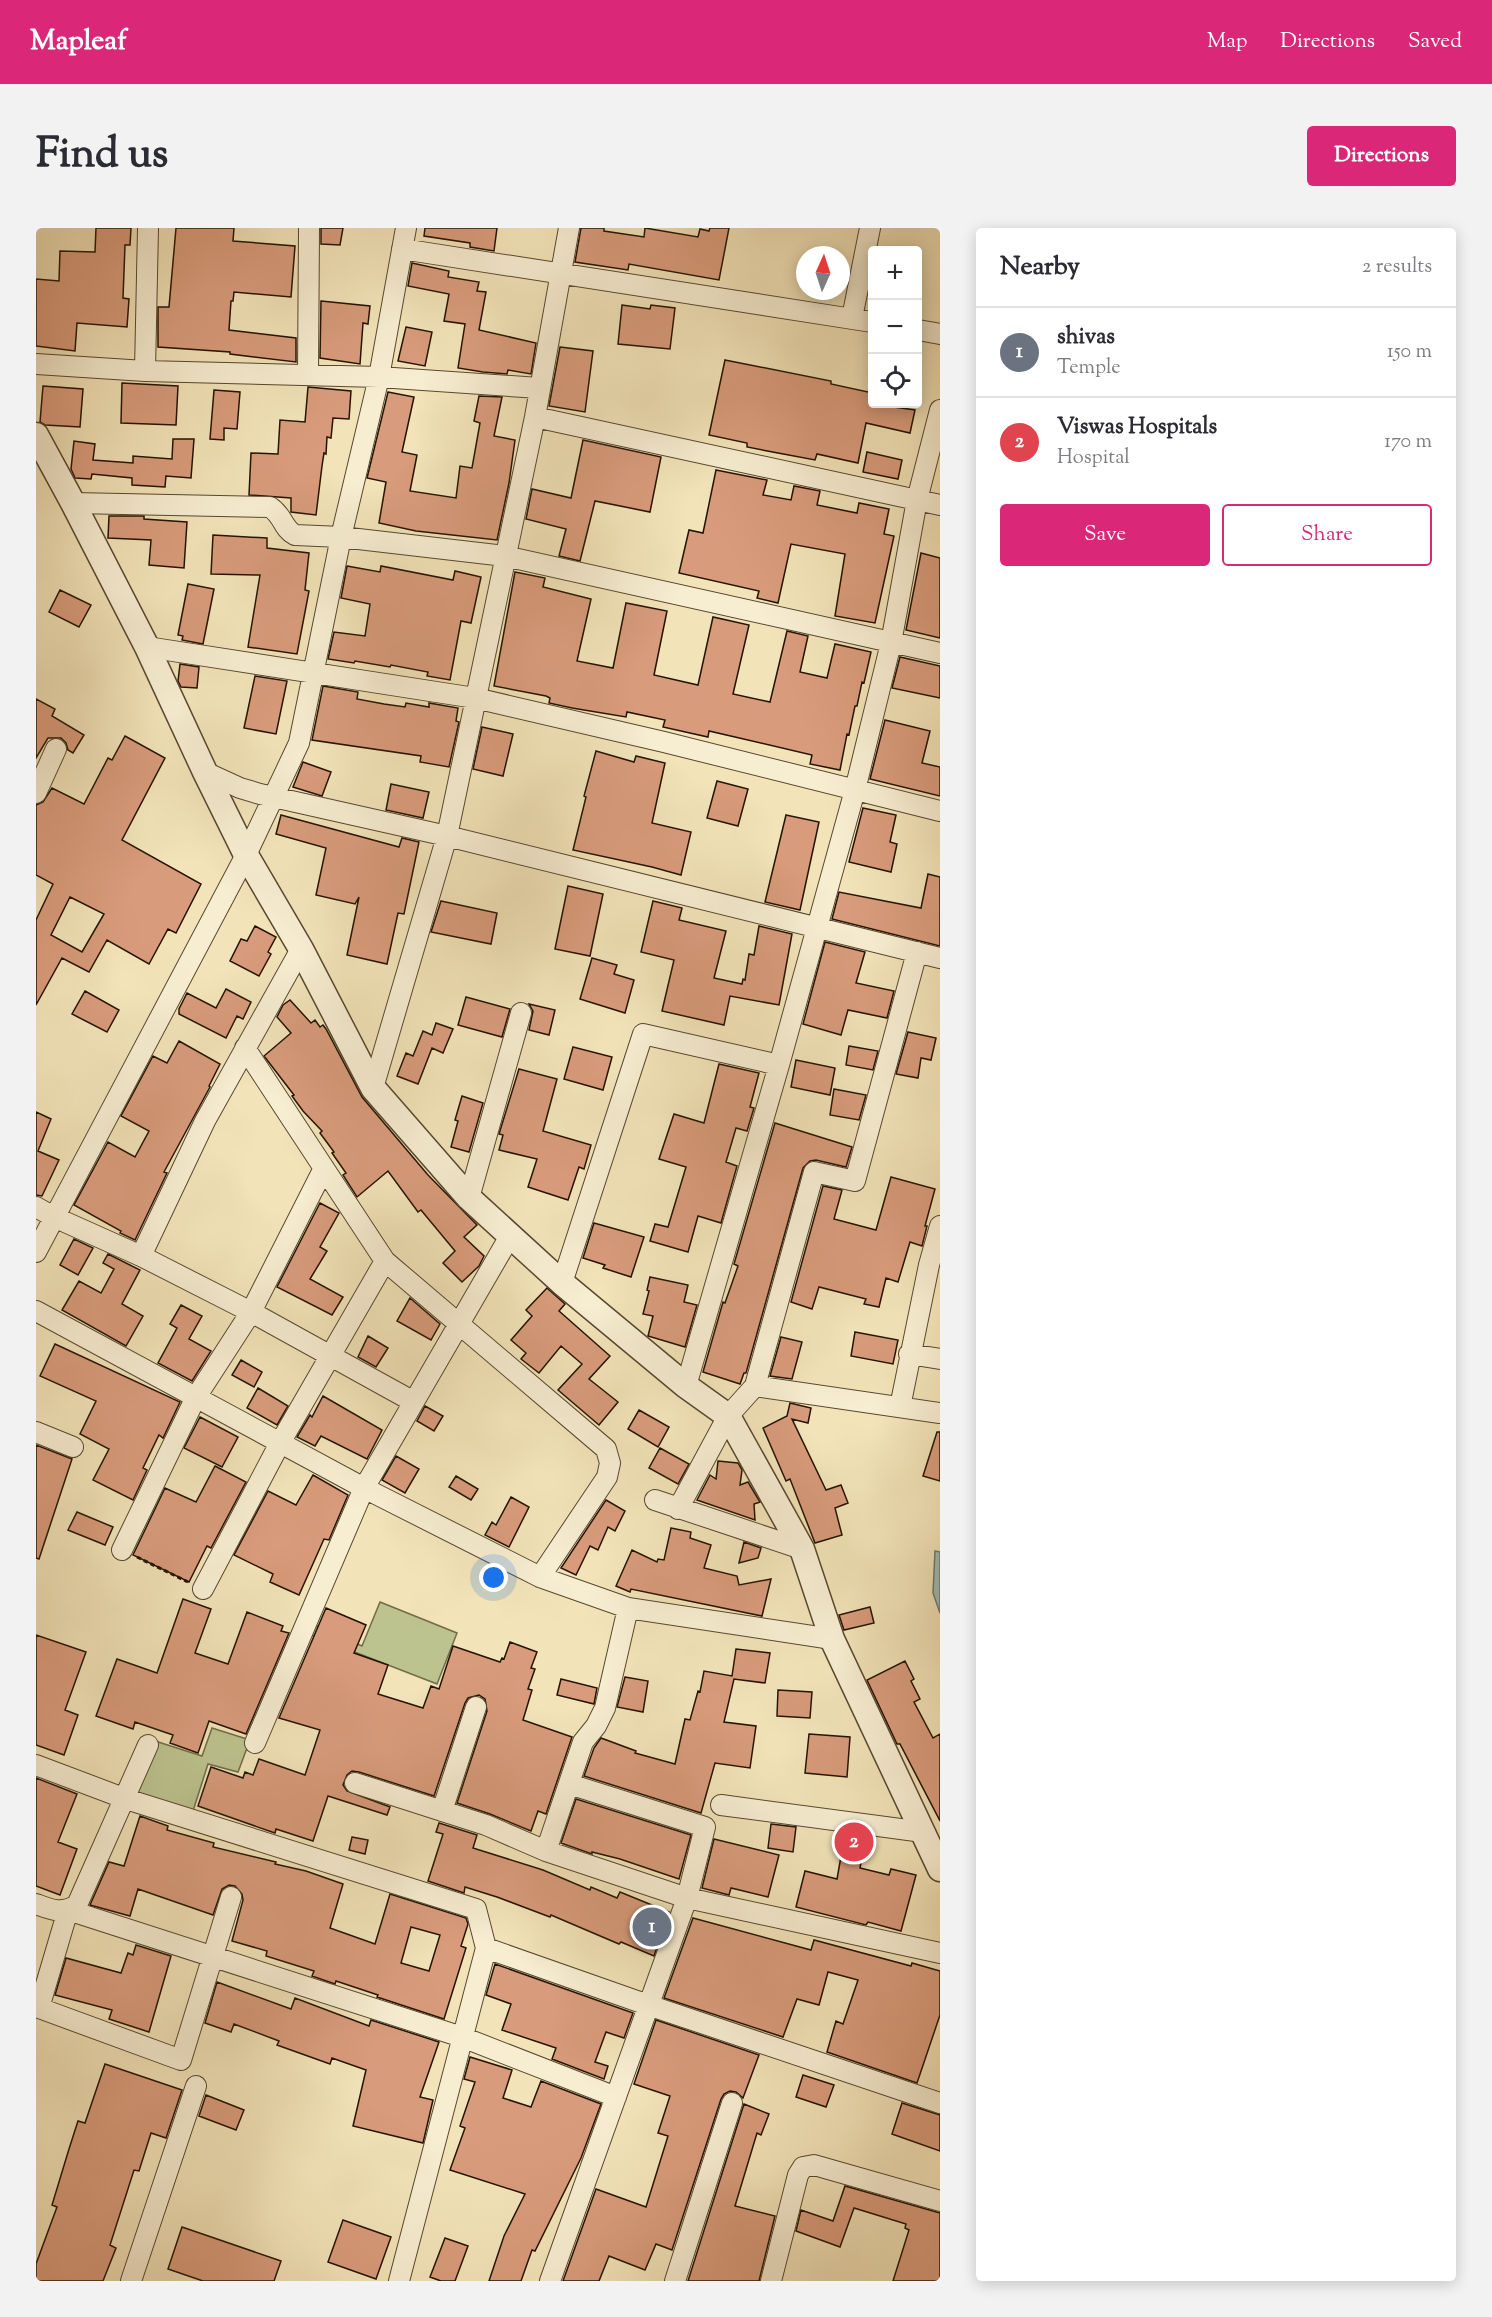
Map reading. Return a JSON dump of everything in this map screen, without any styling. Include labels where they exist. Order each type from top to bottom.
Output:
[{"type":"street","points":[[145,371],[148,228]]},
{"type":"street","points":[[308,375],[309,228]]},
{"type":"street","points":[[36,1252],[246,855],[299,743],[341,537],[379,377],[406,228]]},
{"type":"street","points":[[373,1088],[447,836],[535,417],[569,228]]},
{"type":"street","points":[[852,318],[870,228]]},
{"type":"street","points":[[402,249],[868,321]]},
{"type":"street","points":[[922,331],[940,334]]},
{"type":"street","points":[[36,364],[145,371],[379,377],[539,388]]},
{"type":"street","points":[[686,1386],[818,928],[855,790],[891,643],[917,500],[940,410]]},
{"type":"street","points":[[535,417],[940,505]]},
{"type":"street","points":[[36,435],[147,647],[246,855],[300,949],[373,1088],[470,1198],[510,1236],[561,1283],[686,1386],[728,1416],[802,1549],[832,1639],[940,1869]]},
{"type":"street","points":[[73,502],[270,507],[279,512],[289,531],[295,535],[341,537],[505,556],[940,653]]},
{"type":"street","points":[[147,647],[475,698],[940,811]]},
{"type":"street","points":[[36,793],[56,749]]},
{"type":"street","points":[[205,772],[240,788],[274,797],[447,836],[940,958]]},
{"type":"street","points":[[141,1256],[205,1121],[300,949]]},
{"type":"street","points":[[678,1509],[728,1416],[755,1386],[814,1172],[855,1181],[917,952]]},
{"type":"street","points":[[470,1198],[521,1013]]},
{"type":"street","points":[[561,1283],[643,1034],[779,1065]]},
{"type":"street","points":[[245,1048],[385,1261],[606,1449],[610,1463],[607,1477],[540,1577]]},
{"type":"street","points":[[122,1550],[196,1397],[251,1312],[324,1168]]},
{"type":"street","points":[[36,1207],[141,1256],[251,1312],[414,1402]]},
{"type":"street","points":[[900,1407],[909,1354],[934,1267],[940,1226]]},
{"type":"street","points":[[255,1743],[364,1488],[510,1236]]},
{"type":"street","points":[[203,1589],[280,1443],[385,1261]]},
{"type":"street","points":[[36,1311],[364,1488],[540,1577],[628,1608],[832,1639]]},
{"type":"street","points":[[909,1354],[940,1359]]},
{"type":"street","points":[[755,1386],[940,1413]]},
{"type":"street","points":[[36,1431],[73,1447]]},
{"type":"street","points":[[655,1500],[802,1549]]},
{"type":"street","points":[[546,1851],[584,1742],[605,1708],[628,1608]]},
{"type":"street","points":[[442,1811],[476,1707]]},
{"type":"street","points":[[148,1745],[77,1905],[68,1910],[39,2008],[181,2060],[231,1897]]},
{"type":"street","points":[[36,1765],[126,1799],[476,1909],[486,1948],[399,2281]]},
{"type":"street","points":[[355,1783],[486,1825],[546,1851],[687,1898],[940,1953]]},
{"type":"street","points":[[550,2281],[687,1898],[705,1827],[569,1784]]},
{"type":"street","points":[[721,1805],[923,1832]]},
{"type":"street","points":[[36,1904],[54,1910],[68,1910],[462,2037],[616,2097]]},
{"type":"street","points":[[486,1948],[940,2103]]},
{"type":"street","points":[[131,2281],[196,2086]]},
{"type":"street","points":[[675,2281],[732,2103]]},
{"type":"street","points":[[771,2281],[798,2175],[803,2167],[814,2165],[940,2201]]},
{"type":"path","points":[[122,1550],[203,1589]]},
{"type":"green space","points":[[380,1602],[457,1633],[437,1684],[303,1632],[306,1621],[362,1646]]},
{"type":"green space","points":[[212,1728],[250,1740],[238,1772],[208,1764],[192,1814],[136,1795],[155,1741],[202,1756]]},
{"type":"water","points":[[935,1551],[940,1552],[940,1613],[933,1593]]},
{"type":"building","points":[[96,228],[131,228],[130,245],[125,245],[123,298],[129,299],[127,327],[77,323],[75,351],[36,346],[36,279],[59,281],[60,251],[95,252]]},
{"type":"building","points":[[176,228],[234,228],[233,241],[295,246],[291,297],[234,292],[233,301],[231,301],[229,330],[296,338],[296,362],[230,354],[230,352],[158,347],[158,307],[169,307]]},
{"type":"building","points":[[321,228],[343,228],[340,245],[321,244]]},
{"type":"building","points":[[425,228],[497,228],[494,251],[470,247],[470,243],[424,236]]},
{"type":"building","points":[[581,228],[604,228],[604,231],[644,237],[645,228],[698,237],[700,229],[709,231],[710,228],[729,228],[719,280],[629,264],[628,270],[575,262]]},
{"type":"building","points":[[412,263],[449,271],[448,277],[479,282],[477,291],[486,292],[479,330],[536,343],[531,374],[508,370],[507,374],[458,368],[465,324],[444,321],[449,294],[408,286]]},
{"type":"building","points":[[321,301],[370,306],[368,324],[363,323],[360,364],[320,358]]},
{"type":"building","points":[[622,305],[650,309],[651,305],[675,308],[670,349],[618,344]]},
{"type":"building","points":[[406,327],[432,332],[425,366],[398,361]]},
{"type":"building","points":[[560,347],[593,351],[585,412],[549,406]]},
{"type":"building","points":[[725,360],[831,381],[831,384],[868,392],[868,408],[915,410],[910,433],[866,423],[858,463],[817,454],[815,460],[747,447],[747,443],[709,435]]},
{"type":"building","points":[[122,383],[178,386],[176,425],[121,423]]},
{"type":"building","points":[[43,386],[83,389],[80,427],[45,425],[40,422]]},
{"type":"building","points":[[308,387],[351,391],[349,419],[333,418],[331,438],[327,437],[316,515],[291,512],[291,498],[249,495],[251,453],[278,454],[280,420],[305,422]]},
{"type":"building","points":[[214,390],[240,392],[237,429],[224,428],[224,440],[210,439]]},
{"type":"building","points":[[388,392],[414,397],[402,452],[417,455],[410,491],[456,498],[460,466],[472,468],[480,423],[474,421],[479,396],[502,397],[494,436],[515,440],[497,540],[416,531],[379,523],[386,482],[367,478]]},
{"type":"building","points":[[173,439],[194,439],[191,478],[166,476],[165,487],[132,485],[132,478],[92,474],[91,479],[75,478],[71,469],[74,441],[95,444],[93,460],[133,463],[133,456],[172,459]]},
{"type":"building","points":[[583,440],[661,457],[650,512],[595,501],[580,561],[559,556],[566,529],[526,519],[532,489],[571,498]]},
{"type":"building","points":[[867,452],[902,460],[898,479],[863,472]]},
{"type":"building","points":[[716,470],[767,480],[763,495],[791,500],[794,486],[820,491],[817,505],[857,513],[859,503],[889,509],[884,534],[894,536],[875,623],[835,616],[845,554],[791,544],[778,603],[757,598],[759,591],[679,573],[689,530],[703,533]]},
{"type":"building","points":[[109,516],[144,516],[144,519],[187,522],[184,568],[149,565],[151,540],[108,538]]},
{"type":"building","points":[[213,535],[267,538],[267,548],[309,553],[305,590],[309,591],[297,654],[248,647],[260,575],[211,574]]},
{"type":"building","points":[[921,553],[940,558],[940,638],[906,630]]},
{"type":"building","points":[[347,566],[380,572],[381,566],[453,580],[455,571],[481,577],[471,623],[461,621],[450,680],[427,676],[428,672],[391,665],[390,667],[328,659],[334,632],[365,636],[370,604],[341,598]]},
{"type":"building","points":[[515,572],[545,578],[543,587],[591,599],[577,661],[613,668],[626,603],[667,611],[654,675],[698,685],[713,617],[749,625],[733,694],[770,702],[787,631],[808,636],[800,672],[827,678],[835,644],[871,652],[849,735],[847,734],[840,770],[810,764],[812,755],[709,731],[708,737],[663,727],[665,720],[627,712],[626,717],[572,708],[549,703],[550,698],[546,696],[494,686]]},
{"type":"building","points":[[188,584],[214,589],[203,644],[182,640],[183,636],[178,635]]},
{"type":"building","points":[[60,590],[91,605],[79,627],[49,612]]},
{"type":"building","points":[[900,657],[940,666],[940,698],[892,688]]},
{"type":"building","points":[[180,664],[199,667],[197,688],[181,687],[178,681]]},
{"type":"building","points":[[255,676],[287,681],[276,734],[244,728]]},
{"type":"building","points":[[323,686],[358,692],[357,699],[384,704],[405,707],[406,703],[429,707],[429,703],[458,708],[456,721],[459,722],[449,767],[420,762],[421,756],[312,740]]},
{"type":"building","points":[[36,699],[55,709],[52,716],[84,735],[73,753],[68,750],[61,738],[48,738],[36,758]]},
{"type":"building","points":[[885,720],[930,731],[922,763],[940,767],[940,796],[870,779]]},
{"type":"building","points":[[482,727],[513,734],[503,776],[473,769]]},
{"type":"building","points":[[125,736],[165,758],[122,840],[201,884],[176,933],[168,929],[149,964],[107,940],[89,972],[62,958],[36,1005],[36,920],[53,884],[36,875],[36,805],[43,802],[52,788],[84,804],[108,758],[112,760]],"holes":[[[70,897],[104,914],[82,952],[51,935]]]},
{"type":"building","points":[[596,751],[634,762],[636,756],[665,763],[652,823],[691,832],[681,875],[573,850]]},
{"type":"building","points":[[303,762],[331,772],[322,796],[293,787]]},
{"type":"building","points":[[717,781],[748,789],[738,826],[707,818]]},
{"type":"building","points":[[391,784],[429,792],[423,818],[386,810]]},
{"type":"building","points":[[863,808],[896,815],[890,842],[897,844],[891,872],[849,862]]},
{"type":"building","points":[[281,815],[399,847],[402,838],[419,842],[404,914],[398,913],[387,964],[347,955],[359,897],[355,904],[316,895],[326,848],[276,834]]},
{"type":"building","points":[[786,815],[819,822],[800,910],[765,902]]},
{"type":"building","points":[[928,874],[940,877],[940,946],[832,919],[839,892],[921,908]]},
{"type":"building","points":[[568,886],[603,894],[590,956],[555,949]]},
{"type":"building","points":[[441,901],[497,913],[491,944],[431,932]]},
{"type":"building","points":[[653,901],[682,908],[679,920],[726,931],[714,978],[742,984],[743,979],[745,980],[749,954],[754,955],[759,926],[792,934],[779,1005],[730,996],[724,1025],[662,1011],[674,960],[641,952]]},
{"type":"building","points":[[255,926],[276,937],[268,952],[271,954],[259,976],[230,961],[241,939],[247,941]]},
{"type":"building","points":[[825,942],[865,952],[856,983],[894,991],[887,1018],[848,1010],[841,1035],[803,1024]]},
{"type":"building","points":[[592,958],[617,965],[614,974],[634,980],[625,1013],[580,999]]},
{"type":"building","points":[[226,989],[251,1002],[243,1019],[237,1016],[226,1038],[179,1014],[187,993],[216,1008]]},
{"type":"building","points":[[85,991],[119,1010],[107,1032],[72,1014]]},
{"type":"building","points":[[466,997],[510,1009],[502,1037],[458,1025]]},
{"type":"building","points":[[290,1000],[311,1023],[315,1020],[320,1027],[323,1025],[362,1097],[428,1175],[477,1225],[464,1237],[484,1256],[479,1266],[462,1282],[443,1263],[455,1251],[421,1210],[418,1212],[388,1171],[357,1197],[343,1175],[346,1173],[332,1153],[334,1152],[320,1133],[322,1131],[303,1111],[292,1096],[294,1095],[264,1056],[291,1033],[277,1017],[283,1005]]},
{"type":"building","points":[[529,1004],[555,1010],[549,1035],[529,1030],[533,1011]]},
{"type":"building","points":[[436,1023],[453,1029],[443,1053],[432,1048],[418,1084],[397,1076],[406,1053],[413,1056],[423,1031],[432,1035]]},
{"type":"building","points":[[908,1032],[936,1038],[931,1060],[921,1058],[918,1078],[896,1074]]},
{"type":"building","points":[[179,1041],[220,1064],[164,1172],[167,1173],[135,1240],[74,1205],[108,1142],[135,1157],[149,1131],[121,1116],[153,1056],[167,1063]]},
{"type":"building","points":[[849,1046],[878,1051],[873,1070],[846,1065]]},
{"type":"building","points":[[573,1047],[612,1057],[603,1090],[564,1079]]},
{"type":"building","points":[[796,1060],[835,1068],[830,1095],[791,1087]]},
{"type":"building","points":[[719,1064],[759,1073],[750,1107],[754,1108],[747,1131],[736,1128],[726,1162],[737,1166],[721,1223],[698,1216],[688,1252],[650,1241],[655,1224],[668,1227],[686,1167],[659,1159],[674,1114],[704,1123]]},
{"type":"building","points":[[519,1069],[557,1079],[543,1131],[591,1145],[584,1169],[579,1167],[568,1200],[528,1187],[537,1159],[499,1150],[503,1135],[499,1134]]},
{"type":"building","points":[[834,1089],[866,1095],[859,1120],[830,1115]]},
{"type":"building","points":[[462,1096],[483,1103],[469,1152],[451,1147]]},
{"type":"building","points":[[36,1112],[51,1119],[38,1151],[59,1160],[42,1196],[36,1195]]},
{"type":"building","points":[[775,1123],[852,1147],[846,1167],[816,1160],[810,1161],[803,1168],[746,1373],[740,1384],[703,1372],[723,1302],[725,1303],[738,1266],[734,1264]]},
{"type":"building","points":[[891,1177],[935,1189],[922,1246],[910,1242],[898,1282],[886,1278],[879,1307],[864,1304],[866,1299],[819,1287],[812,1309],[791,1302],[823,1186],[842,1190],[834,1219],[876,1230]]},
{"type":"building","points":[[320,1203],[339,1213],[320,1247],[327,1251],[310,1279],[343,1297],[332,1315],[277,1287]]},
{"type":"building","points":[[594,1223],[644,1237],[631,1277],[603,1268],[605,1265],[583,1258]]},
{"type":"building","points":[[74,1239],[93,1248],[78,1275],[60,1265]]},
{"type":"building","points":[[108,1254],[140,1270],[122,1304],[143,1316],[126,1346],[62,1310],[79,1281],[101,1293],[114,1269],[103,1263]]},
{"type":"building","points":[[650,1277],[688,1285],[684,1302],[697,1305],[685,1347],[648,1336],[653,1316],[643,1314]]},
{"type":"building","points":[[547,1288],[565,1304],[559,1311],[610,1356],[589,1379],[618,1402],[599,1425],[558,1390],[582,1364],[561,1346],[539,1373],[521,1359],[526,1353],[511,1340],[532,1316],[526,1310]]},
{"type":"building","points":[[410,1298],[440,1324],[431,1340],[397,1321]]},
{"type":"building","points":[[181,1305],[202,1316],[189,1339],[211,1351],[192,1381],[158,1363],[177,1328],[170,1324]]},
{"type":"building","points":[[855,1332],[898,1340],[893,1364],[851,1356]]},
{"type":"building","points":[[368,1336],[388,1348],[376,1367],[358,1357]]},
{"type":"building","points":[[781,1337],[802,1342],[792,1379],[770,1376]]},
{"type":"building","points":[[55,1344],[180,1402],[163,1438],[159,1435],[143,1468],[147,1470],[133,1500],[93,1480],[109,1449],[80,1434],[96,1401],[40,1376]]},
{"type":"building","points":[[241,1360],[262,1372],[254,1387],[232,1375]]},
{"type":"building","points":[[258,1388],[288,1406],[277,1425],[247,1408]]},
{"type":"building","points":[[323,1396],[382,1430],[367,1459],[321,1436],[315,1446],[297,1437],[310,1415],[312,1417]]},
{"type":"building","points":[[790,1403],[811,1408],[808,1423],[792,1419],[826,1490],[841,1485],[848,1503],[835,1508],[842,1535],[815,1543],[790,1479],[786,1481],[763,1428],[787,1416]]},
{"type":"building","points":[[425,1406],[443,1416],[434,1431],[417,1421]]},
{"type":"building","points":[[639,1410],[669,1427],[658,1447],[628,1429]]},
{"type":"building","points":[[200,1417],[238,1437],[222,1467],[184,1448]]},
{"type":"building","points":[[937,1432],[940,1432],[940,1481],[923,1476]]},
{"type":"building","points":[[36,1445],[72,1459],[39,1559],[36,1558]]},
{"type":"building","points":[[660,1448],[689,1464],[678,1484],[649,1468]]},
{"type":"building","points":[[396,1456],[419,1469],[405,1493],[382,1480]]},
{"type":"building","points":[[718,1461],[738,1463],[742,1470],[740,1485],[748,1482],[760,1502],[754,1504],[755,1520],[697,1500],[710,1475],[716,1479]]},
{"type":"building","points":[[215,1466],[246,1482],[211,1548],[207,1546],[189,1582],[133,1555],[165,1488],[196,1502]]},
{"type":"building","points":[[313,1475],[348,1495],[329,1540],[324,1539],[299,1595],[270,1582],[273,1574],[234,1555],[268,1491],[296,1505]]},
{"type":"building","points":[[456,1476],[478,1489],[471,1500],[449,1487]]},
{"type":"building","points":[[511,1497],[529,1507],[509,1547],[485,1535],[492,1522],[496,1525]]},
{"type":"building","points":[[606,1500],[625,1511],[615,1531],[608,1527],[598,1550],[590,1546],[576,1575],[561,1568]]},
{"type":"building","points":[[77,1512],[113,1527],[105,1545],[68,1530]]},
{"type":"building","points":[[671,1528],[691,1532],[690,1538],[711,1545],[704,1568],[737,1576],[739,1585],[771,1579],[762,1616],[631,1589],[630,1592],[616,1586],[632,1550],[657,1562],[658,1559],[664,1560]]},
{"type":"building","points":[[744,1542],[761,1548],[758,1558],[739,1563]]},
{"type":"building","points":[[183,1599],[211,1609],[195,1653],[228,1664],[247,1612],[283,1626],[281,1631],[289,1633],[246,1734],[209,1721],[198,1753],[170,1743],[173,1735],[135,1722],[133,1729],[96,1716],[117,1659],[157,1673]]},
{"type":"building","points":[[870,1607],[874,1623],[844,1630],[839,1615]]},
{"type":"building","points":[[326,1608],[366,1625],[354,1653],[388,1665],[378,1694],[423,1708],[431,1686],[439,1689],[453,1646],[500,1662],[502,1658],[504,1659],[510,1642],[537,1652],[531,1668],[535,1669],[528,1689],[532,1690],[523,1720],[572,1737],[546,1814],[538,1811],[531,1831],[457,1803],[487,1711],[485,1699],[479,1695],[468,1698],[465,1703],[434,1796],[359,1772],[352,1771],[347,1775],[343,1785],[347,1791],[390,1807],[387,1815],[328,1796],[313,1841],[276,1829],[275,1833],[198,1806],[211,1767],[243,1778],[245,1772],[253,1775],[259,1759],[305,1775],[320,1730],[279,1718]]},
{"type":"building","points":[[36,1635],[86,1652],[65,1710],[78,1715],[64,1755],[36,1745]]},
{"type":"building","points":[[736,1649],[770,1653],[765,1683],[734,1679],[724,1722],[756,1726],[750,1768],[715,1763],[701,1813],[584,1776],[594,1748],[601,1738],[636,1751],[635,1753],[675,1764],[685,1719],[690,1720],[698,1691],[700,1692],[704,1671],[732,1676]]},
{"type":"building","points":[[905,1661],[920,1699],[914,1702],[933,1738],[940,1734],[940,1821],[900,1744],[897,1744],[867,1680]]},
{"type":"building","points":[[625,1677],[648,1681],[643,1712],[617,1707]]},
{"type":"building","points":[[561,1679],[597,1688],[594,1704],[557,1695]]},
{"type":"building","points":[[778,1690],[812,1692],[810,1718],[777,1716]]},
{"type":"building","points":[[809,1734],[850,1737],[847,1777],[805,1773]]},
{"type":"building","points":[[36,1778],[77,1794],[58,1842],[77,1849],[60,1895],[36,1886]]},
{"type":"building","points":[[576,1799],[691,1835],[679,1879],[620,1859],[592,1852],[592,1854],[561,1843]]},
{"type":"building","points":[[140,1816],[168,1826],[167,1830],[214,1843],[213,1847],[276,1862],[275,1864],[306,1871],[343,1884],[330,1928],[375,1944],[390,1894],[466,1918],[468,1924],[461,1946],[466,1948],[444,2019],[336,1981],[335,1984],[312,1976],[314,1971],[266,1956],[267,1951],[232,1941],[243,1900],[242,1894],[235,1886],[229,1885],[222,1889],[213,1915],[138,1889],[130,1916],[90,1905],[109,1862],[124,1866]],"holes":[[[411,1927],[440,1935],[429,1971],[401,1963]]]},
{"type":"building","points":[[439,1823],[477,1835],[473,1848],[543,1870],[590,1890],[591,1887],[617,1898],[620,1892],[669,1912],[654,1956],[551,1915],[550,1917],[497,1897],[465,1887],[464,1893],[428,1881],[443,1834],[436,1832]]},
{"type":"building","points":[[771,1824],[796,1827],[793,1852],[768,1848]]},
{"type":"building","points":[[845,1834],[866,1836],[860,1868],[889,1875],[891,1869],[916,1875],[901,1931],[868,1922],[866,1925],[796,1907],[805,1871],[837,1879]]},
{"type":"building","points":[[352,1837],[368,1840],[365,1854],[349,1850]]},
{"type":"building","points":[[714,1839],[779,1855],[768,1897],[731,1888],[729,1895],[702,1888]]},
{"type":"building","points":[[693,1918],[811,1950],[814,1940],[911,1966],[912,1963],[940,1971],[940,2015],[917,2083],[827,2052],[836,2021],[843,2024],[858,1980],[828,1972],[819,2005],[797,1999],[783,2037],[664,1998]]},
{"type":"building","points":[[136,1945],[171,1956],[149,2032],[109,2019],[112,2010],[55,1995],[66,1958],[121,1973],[128,1953],[133,1955]]},
{"type":"building","points":[[495,1964],[633,2013],[624,2038],[606,2032],[595,2062],[608,2066],[604,2079],[552,2059],[556,2048],[502,2030],[511,2004],[486,1995]]},
{"type":"building","points":[[217,1982],[291,2009],[295,1998],[369,2026],[371,2020],[439,2042],[420,2097],[433,2100],[423,2143],[353,2126],[366,2070],[332,2058],[330,2064],[277,2045],[279,2041],[234,2024],[231,2032],[205,2023]]},
{"type":"building","points":[[656,2020],[759,2055],[743,2098],[736,2092],[730,2091],[721,2099],[672,2250],[656,2244],[645,2270],[609,2256],[599,2281],[563,2281],[596,2189],[646,2207],[668,2136],[658,2133],[670,2096],[634,2084]]},
{"type":"building","points":[[470,2057],[512,2070],[503,2098],[531,2107],[541,2081],[601,2104],[581,2158],[535,2251],[532,2250],[521,2281],[489,2281],[504,2236],[525,2194],[450,2170],[465,2128],[460,2126],[475,2082],[464,2079]]},
{"type":"building","points":[[105,2064],[182,2090],[166,2138],[151,2133],[139,2171],[134,2170],[110,2245],[116,2248],[103,2281],[36,2281],[36,2264],[57,2207],[52,2205],[69,2149],[78,2121],[85,2123]]},
{"type":"building","points":[[803,2075],[834,2085],[826,2107],[796,2097]]},
{"type":"building","points":[[206,2095],[244,2110],[236,2130],[199,2116]]},
{"type":"building","points":[[902,2103],[940,2115],[940,2151],[892,2134]]},
{"type":"building","points":[[744,2104],[769,2114],[761,2135],[757,2133],[735,2206],[775,2216],[759,2281],[688,2281]]},
{"type":"building","points":[[845,2186],[940,2213],[940,2281],[893,2281],[909,2230],[905,2228],[906,2224],[854,2208],[840,2247],[796,2231],[801,2210],[833,2221]]},
{"type":"building","points":[[343,2220],[391,2237],[376,2279],[328,2262]]},
{"type":"building","points":[[182,2227],[281,2261],[274,2281],[203,2281],[168,2269]]},
{"type":"building","points":[[445,2238],[468,2246],[455,2281],[441,2281],[430,2277]]},
{"type":"place","name":"Viswas Hospitals","points":[[854,1842]]},
{"type":"place","name":"shivas","points":[[652,1927]]}]
